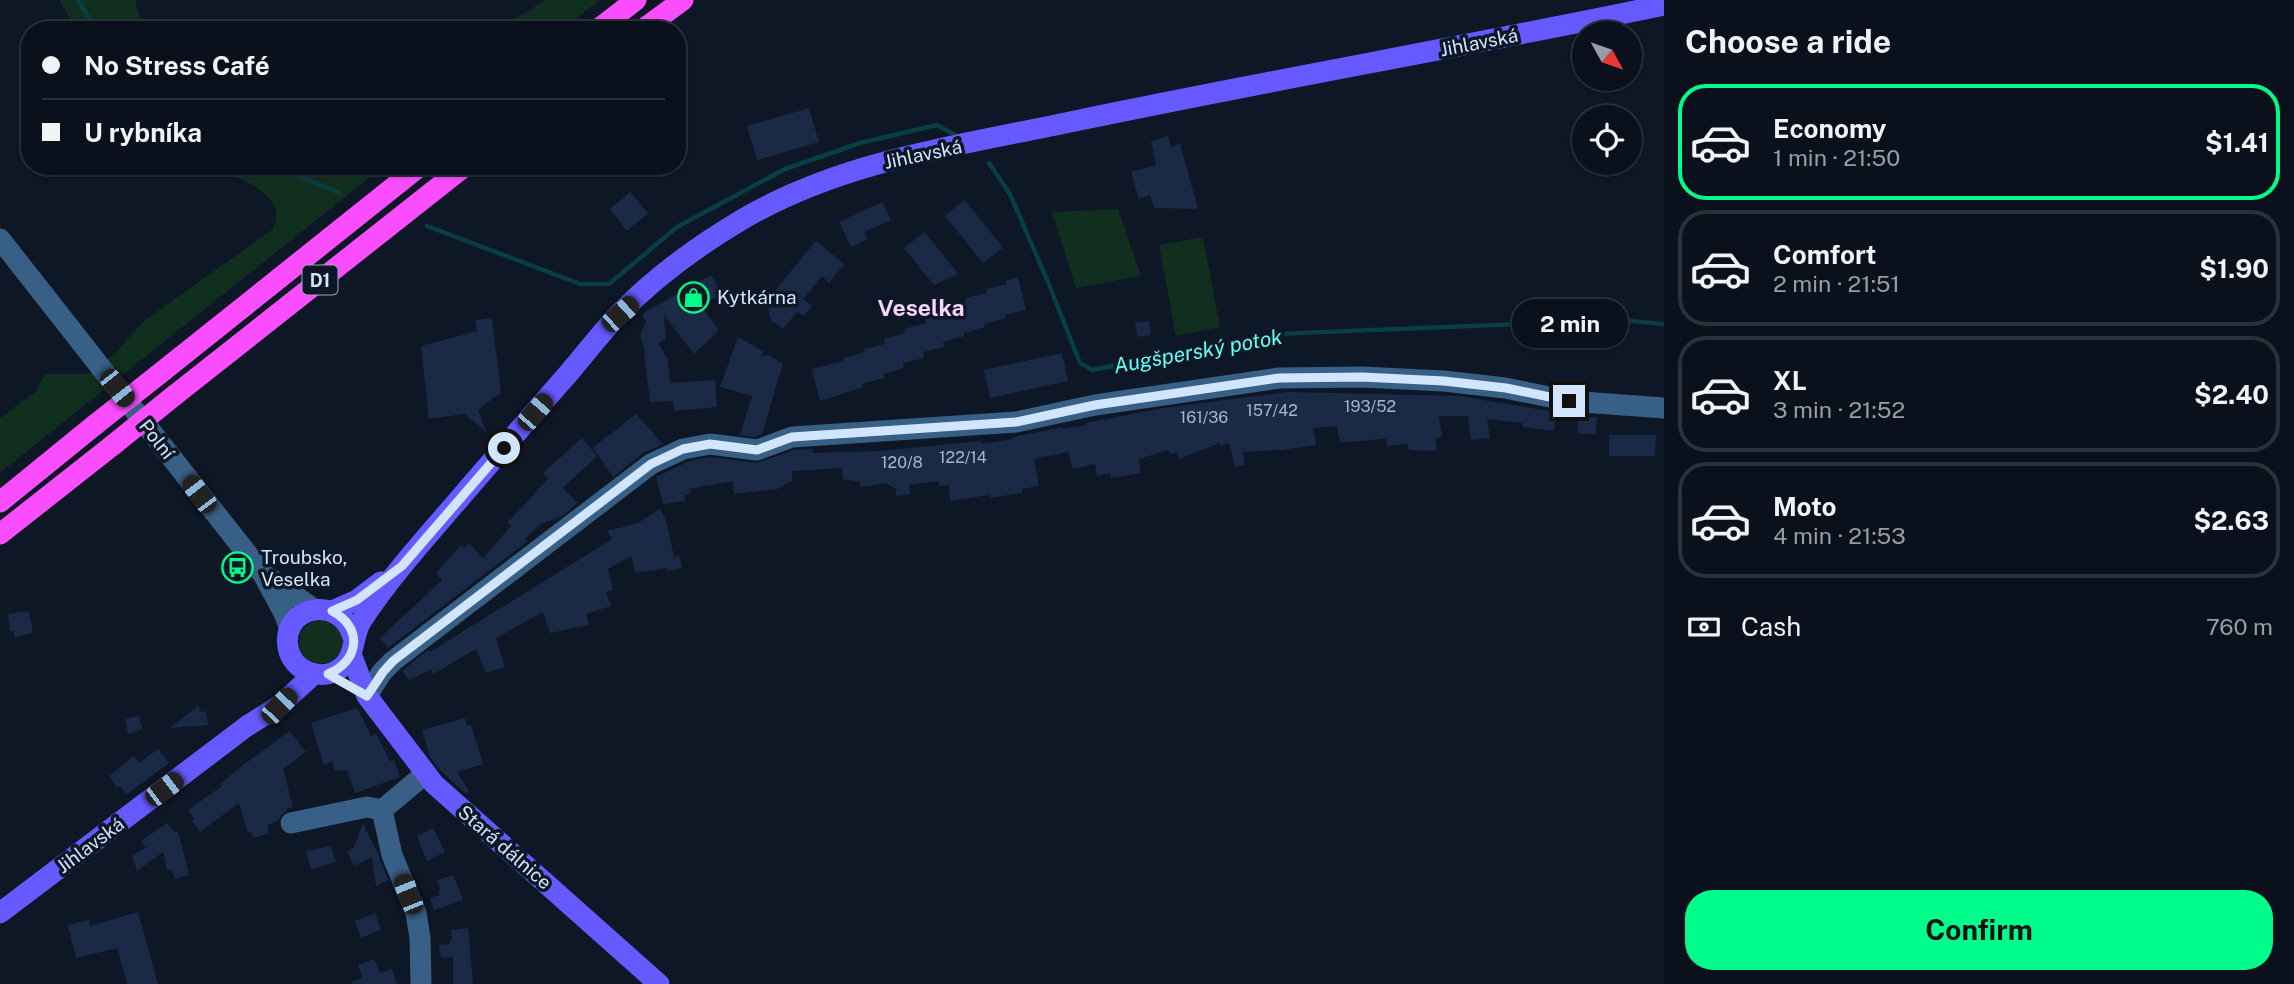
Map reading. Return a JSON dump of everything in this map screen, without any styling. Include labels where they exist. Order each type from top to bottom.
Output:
[{"type":"highway","points":[[609,21],[636,0]]},
{"type":"highway","points":[[654,21],[683,0]]},
{"type":"highway","name":"D1","points":[[0,502],[409,175]]},
{"type":"highway","name":"D1","points":[[0,534],[454,175]]},
{"type":"main road","name":"Jihlavská","points":[[0,913],[247,726],[321,674],[338,670],[346,663],[360,622],[402,566],[620,314],[661,276],[742,220],[797,191],[833,176],[900,158],[1664,5]]},
{"type":"main road","name":"Jihlavská","points":[[290,629],[304,613],[357,600],[402,566]]},
{"type":"main road","points":[[323,610],[346,621],[352,646]]},
{"type":"main road","points":[[290,629],[288,649],[297,666],[321,674]]},
{"type":"main road","name":"Stará dálnice","points":[[352,646],[367,696],[425,774],[444,794],[659,984]]},
{"type":"main road","name":"Jihlavská","points":[[247,726],[281,682],[292,658]]},
{"type":"main road","name":"Stará dálnice","points":[[321,674],[367,696]]},
{"type":"street","name":"Polní","points":[[0,239],[263,574],[290,629]]},
{"type":"street","points":[[367,696],[393,661],[651,464],[683,449],[710,444],[757,450],[792,437],[1016,422],[1095,405],[1279,378],[1362,377],[1444,381],[1506,388],[1569,401],[1664,408]]},
{"type":"street","name":"Polní","points":[[263,574],[323,610]]},
{"type":"street","points":[[382,810],[425,774]]},
{"type":"street","points":[[291,823],[367,807],[382,810]]},
{"type":"street","points":[[382,810],[392,855],[416,913],[420,938],[421,984]]},
{"type":"green space","points":[[59,0],[135,0],[141,21],[72,21]]},
{"type":"green space","points":[[545,0],[600,0],[573,21],[512,21]]},
{"type":"green space","points":[[231,175],[373,175],[0,473],[0,418],[35,392],[45,374],[89,374],[115,353],[145,320],[272,230],[276,217],[274,206],[267,196]]},
{"type":"green space","points":[[1118,209],[1141,276],[1076,288],[1052,212]]},
{"type":"green space","points":[[1203,237],[1220,327],[1176,336],[1159,245]]},
{"type":"green space","points":[[321,620],[336,627],[343,642],[336,657],[321,664],[306,657],[299,642],[306,627]]},
{"type":"building","points":[[809,108],[819,142],[757,160],[747,126]]},
{"type":"building","points":[[1168,136],[1171,147],[1180,144],[1198,209],[1154,208],[1150,195],[1139,199],[1131,172],[1156,165],[1151,141]]},
{"type":"building","points":[[630,192],[648,213],[627,231],[610,209]]},
{"type":"building","points":[[965,200],[1003,248],[983,263],[945,216]]},
{"type":"building","points":[[882,202],[891,220],[864,232],[868,239],[851,247],[839,222]]},
{"type":"building","points":[[925,232],[958,274],[934,285],[904,248]]},
{"type":"building","points":[[816,241],[844,264],[829,283],[822,276],[803,299],[812,306],[803,316],[797,312],[783,329],[771,320],[769,310],[763,305]]},
{"type":"building","points":[[711,275],[722,294],[701,306],[719,330],[694,354],[664,315],[666,339],[658,343],[668,360],[670,383],[715,380],[717,407],[674,411],[673,401],[650,402],[640,335],[646,322],[642,314]]},
{"type":"building","points":[[1018,277],[1026,310],[1005,315],[1006,318],[984,324],[985,327],[943,342],[944,347],[923,352],[924,358],[903,363],[904,368],[883,374],[884,378],[820,401],[812,369],[844,361],[843,358],[865,352],[864,349],[885,344],[884,339],[905,333],[904,329],[926,323],[924,317],[945,312],[944,307],[966,302],[965,298],[987,293],[986,289],[1007,284],[1006,281]]},
{"type":"building","points":[[492,318],[501,392],[478,410],[486,432],[465,414],[429,419],[421,346],[477,331],[475,320]]},
{"type":"building","points":[[1149,321],[1151,335],[1137,337],[1135,323]]},
{"type":"building","points":[[738,337],[764,352],[760,357],[769,355],[783,364],[762,434],[755,437],[740,435],[752,396],[720,387]]},
{"type":"building","points":[[1062,353],[1068,381],[990,398],[984,370]]},
{"type":"building","points":[[1288,392],[1459,396],[1556,412],[1554,431],[1523,427],[1522,423],[1487,419],[1490,438],[1471,440],[1468,416],[1439,416],[1442,437],[1435,439],[1437,451],[1409,450],[1408,444],[1387,446],[1386,438],[1340,442],[1337,426],[1313,428],[1316,445],[1243,452],[1245,465],[1235,467],[1229,443],[1220,446],[1220,443],[1179,459],[1177,453],[1170,454],[1168,450],[1139,459],[1141,473],[1111,478],[1110,473],[1097,476],[1095,464],[1073,469],[1068,452],[1034,459],[1039,486],[1022,489],[1022,493],[950,501],[949,485],[939,486],[939,481],[909,485],[910,494],[896,496],[896,489],[886,483],[861,487],[860,482],[843,479],[842,468],[792,471],[792,481],[777,489],[734,494],[733,481],[689,489],[691,493],[684,496],[686,501],[663,504],[656,477],[687,462],[710,457],[756,463],[795,450],[813,449],[813,453],[880,451],[981,441],[981,444],[1163,408]]},
{"type":"building","points":[[636,414],[663,444],[643,453],[613,477],[593,448]]},
{"type":"building","points":[[1579,416],[1597,418],[1595,435],[1577,433]]},
{"type":"building","points":[[1609,435],[1656,435],[1655,456],[1609,456]]},
{"type":"building","points":[[582,438],[597,456],[563,488],[578,503],[562,516],[539,525],[525,539],[528,541],[388,648],[380,638],[442,580],[436,573],[461,545],[464,548],[469,543],[483,558],[511,526],[507,523],[548,479],[543,473]]},
{"type":"building","points":[[660,509],[666,520],[674,557],[679,555],[682,568],[635,573],[631,556],[608,569],[613,590],[606,592],[611,606],[586,614],[589,625],[550,633],[543,612],[496,638],[505,667],[486,673],[476,649],[433,674],[431,669],[409,680],[402,671],[428,650],[430,652],[612,539],[607,531],[638,523]]},
{"type":"building","points":[[29,611],[33,633],[14,637],[14,631],[10,631],[8,614]]},
{"type":"building","points":[[199,705],[200,712],[206,711],[208,725],[170,728]]},
{"type":"building","points":[[357,708],[371,736],[376,733],[390,761],[394,760],[400,777],[355,793],[347,770],[334,771],[332,761],[324,765],[311,723]]},
{"type":"building","points":[[139,716],[142,729],[128,734],[125,719]]},
{"type":"building","points":[[465,718],[467,726],[471,725],[483,764],[457,772],[469,791],[466,794],[430,757],[422,730]]},
{"type":"building","points":[[290,731],[306,752],[283,769],[293,807],[286,809],[278,821],[267,825],[269,833],[253,838],[250,831],[248,832],[239,803],[200,832],[188,810]]},
{"type":"building","points":[[158,749],[169,763],[126,795],[120,786],[117,788],[109,776],[134,756],[139,763]]},
{"type":"building","points":[[167,823],[175,833],[178,831],[189,875],[175,879],[172,870],[167,870],[163,852],[137,871],[132,855],[146,848],[141,841]]},
{"type":"building","points":[[363,824],[388,880],[376,886],[372,857],[354,866],[347,851],[354,847]]},
{"type":"building","points":[[433,828],[445,852],[427,861],[417,836]]},
{"type":"building","points":[[331,846],[336,862],[311,869],[306,851]]},
{"type":"building","points":[[453,875],[463,900],[434,910],[430,898],[440,895],[437,880]]},
{"type":"building","points":[[138,912],[158,984],[127,984],[117,948],[76,958],[68,925],[89,920],[90,926]]},
{"type":"building","points":[[375,913],[381,930],[361,938],[355,921]]},
{"type":"building","points":[[468,928],[473,984],[453,984],[453,957],[441,958],[439,945],[450,944],[451,930]]},
{"type":"building","points":[[374,959],[380,973],[392,969],[397,984],[353,984],[352,982],[363,978],[358,965]]},
{"type":"waterway","name":"Augšperský potok","points":[[78,0],[91,21]]},
{"type":"waterway","name":"Augšperský potok","points":[[427,226],[580,284],[609,284],[677,227],[785,169],[860,143],[937,125],[955,135]]},
{"type":"waterway","name":"Augšperský potok","points":[[989,163],[1010,194],[1080,363],[1092,370],[1275,334],[1620,320],[1664,324]]},
{"type":"waterway","name":"Augšperský potok","points":[[296,175],[340,193]]},
{"type":"place","name":"Kytkárna","points":[[694,297]]},
{"type":"place","name":"Troubsko, Veselka","points":[[238,568]]},
{"type":"district","name":"Veselka","points":[[921,307]]},
{"type":"route","points":[[504,448],[402,566],[357,600],[332,611],[346,621],[354,637],[354,646],[346,663],[328,674],[367,696],[393,661],[651,464],[683,449],[710,444],[757,450],[792,437],[1016,422],[1095,405],[1279,378],[1362,377],[1444,381],[1506,388],[1569,401]]}]
